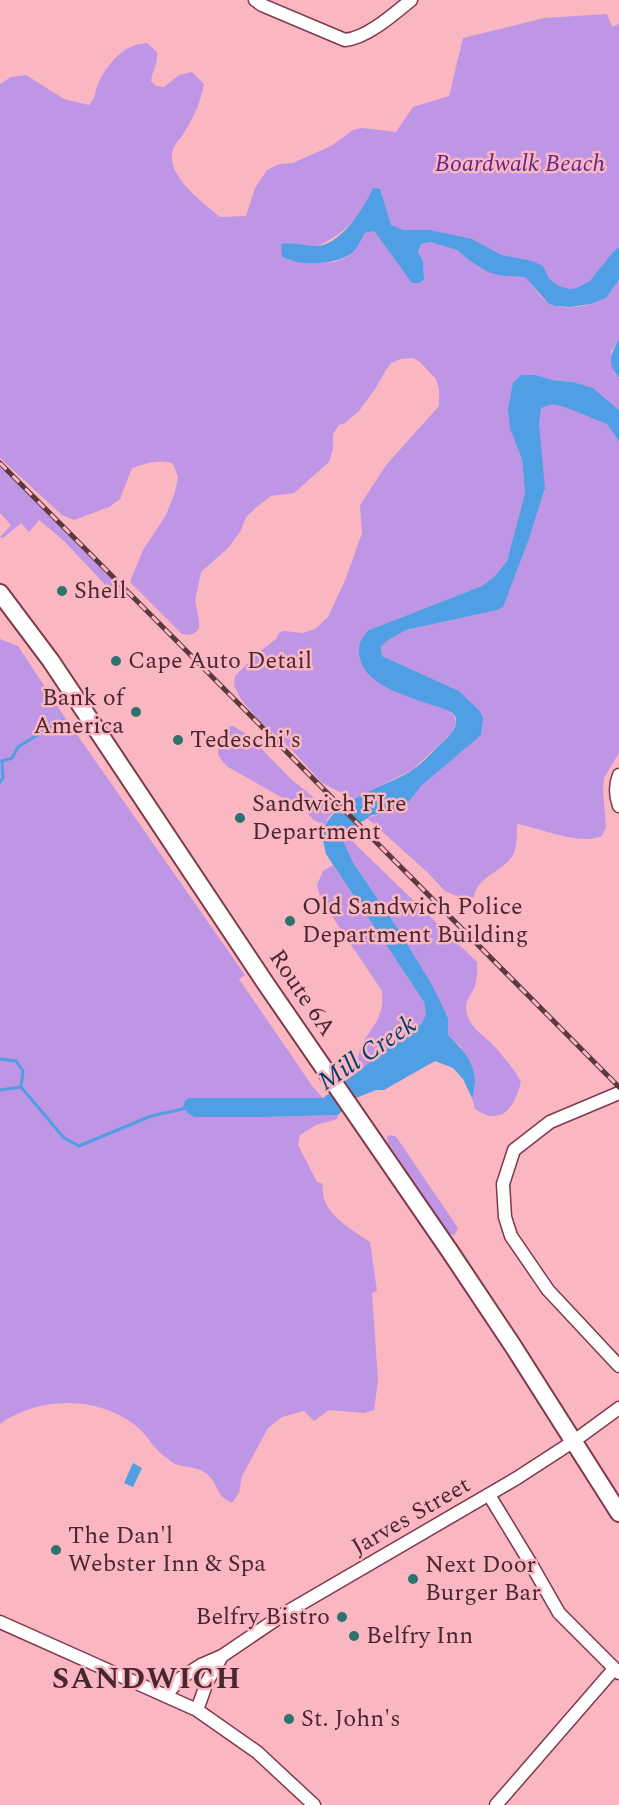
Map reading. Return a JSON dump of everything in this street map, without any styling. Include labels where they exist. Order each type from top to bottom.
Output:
[{"type":"main road","name":"Route 6A","points":[[0,593],[57,670],[330,1078],[455,1260],[619,1513]]},
{"type":"street","points":[[255,0],[345,40],[353,40],[367,32],[411,0]]},
{"type":"street","points":[[619,775],[616,799],[619,806]]},
{"type":"street","points":[[619,1094],[550,1122],[514,1150],[503,1184],[505,1217],[511,1236],[548,1290],[619,1366]]},
{"type":"street","name":"Jarves Street","points":[[166,1695],[181,1678],[201,1665],[222,1656],[287,1611],[489,1495],[574,1441],[619,1408]]},
{"type":"street","points":[[489,1495],[559,1613],[616,1671],[496,1805]]},
{"type":"street","points":[[0,1622],[197,1710],[256,1752],[314,1805]]},
{"type":"street","name":"Jarves Street","points":[[197,1710],[207,1682],[222,1656]]},
{"type":"green space","name":"Boardwalk Beach","points":[[607,14],[612,27],[619,24],[619,269],[573,300],[542,275],[424,234],[402,253],[373,189],[357,216],[339,234],[288,260],[313,263],[338,261],[352,253],[365,233],[374,231],[412,282],[419,283],[424,280],[423,261],[418,252],[421,244],[430,242],[457,250],[469,260],[502,276],[525,277],[543,299],[558,306],[575,307],[592,304],[608,295],[619,280],[619,340],[611,351],[614,373],[619,378],[619,410],[593,388],[536,375],[522,459],[525,493],[507,561],[494,577],[482,586],[369,630],[398,693],[448,710],[454,716],[456,723],[451,734],[412,770],[354,799],[322,783],[290,748],[258,720],[234,686],[235,676],[276,639],[279,633],[284,631],[303,633],[315,629],[328,617],[346,578],[362,533],[360,505],[387,464],[439,406],[436,379],[413,358],[391,363],[359,411],[345,423],[339,425],[333,434],[333,449],[329,462],[294,493],[271,496],[258,506],[246,517],[240,532],[228,548],[201,572],[195,601],[199,628],[190,635],[182,634],[130,582],[143,550],[166,515],[175,492],[178,477],[173,464],[168,462],[147,463],[132,468],[120,499],[109,507],[74,520],[62,515],[0,458],[0,84],[11,77],[26,75],[64,99],[89,105],[112,62],[127,48],[147,43],[157,52],[151,81],[156,86],[164,87],[179,75],[192,72],[204,84],[194,114],[174,147],[172,157],[179,177],[194,195],[220,217],[246,216],[255,188],[267,170],[279,164],[293,163],[331,146],[353,130],[362,128],[396,132],[413,107],[449,96],[463,38],[544,18]]},
{"type":"green space","points":[[527,389],[619,420],[619,753],[604,778],[606,827],[602,836],[592,839],[571,838],[517,824],[516,846],[510,859],[480,884],[474,897],[466,900],[445,891],[367,818],[406,805],[422,785],[480,735],[479,710],[459,691],[382,656],[381,646],[406,630],[497,610],[503,606],[545,490]]},
{"type":"green space","points":[[0,466],[121,589],[119,597],[64,541],[39,520],[29,532],[21,523],[3,538],[0,537],[11,525],[0,513]]},
{"type":"green space","points":[[0,639],[18,646],[64,716],[245,975],[239,979],[313,1087],[323,1098],[253,1117],[338,1115],[337,1119],[316,1125],[300,1135],[298,1145],[317,1182],[323,1184],[323,1194],[331,1211],[345,1225],[370,1242],[377,1291],[372,1293],[378,1381],[374,1410],[364,1413],[329,1410],[314,1421],[304,1411],[282,1417],[268,1428],[242,1476],[239,1493],[232,1503],[220,1494],[206,1473],[172,1462],[158,1451],[135,1425],[123,1417],[96,1406],[52,1404],[24,1411],[0,1424]]},
{"type":"green space","points":[[233,726],[249,736],[292,780],[333,813],[325,826],[314,820],[304,810],[223,762],[218,753],[219,746],[228,727]]},
{"type":"green space","points":[[349,829],[354,843],[477,962],[477,979],[466,1004],[469,1020],[496,1048],[521,1082],[515,1100],[500,1115],[484,1114],[475,1109],[472,1098],[475,1086],[461,1047],[448,1035],[448,1018],[396,926],[354,864],[344,843]]},
{"type":"green space","points":[[333,865],[424,1002],[426,1014],[422,1023],[365,1067],[358,1062],[359,1052],[380,1013],[382,991],[321,900],[317,885],[323,871]]},
{"type":"green space","points":[[389,1135],[397,1138],[456,1225],[458,1229],[454,1235],[449,1234],[388,1143]]},
{"type":"water","points":[[373,188],[380,189],[391,225],[403,230],[429,230],[472,239],[501,255],[532,261],[543,266],[549,279],[569,289],[577,288],[590,281],[619,247],[619,280],[606,298],[591,304],[570,307],[555,306],[548,303],[525,277],[502,276],[488,272],[457,250],[430,242],[421,244],[418,252],[423,261],[424,280],[412,283],[374,231],[365,233],[354,251],[337,260],[307,263],[289,260],[282,256],[281,244],[319,246],[336,238],[352,223]]},
{"type":"water","points":[[619,340],[619,378],[611,364],[611,359]]},
{"type":"water","points":[[521,375],[536,375],[593,388],[619,410],[619,441],[607,424],[565,407],[552,404],[541,408],[539,424],[545,489],[503,607],[406,630],[381,646],[382,656],[459,691],[479,710],[483,718],[481,735],[422,785],[406,805],[386,813],[372,815],[349,829],[344,843],[354,864],[432,985],[448,1018],[448,1035],[466,1056],[473,1071],[475,1079],[472,1098],[463,1079],[453,1068],[435,1061],[384,1090],[376,1090],[356,1098],[338,1115],[194,1117],[183,1107],[189,1098],[323,1098],[422,1023],[426,1014],[424,1002],[326,854],[323,834],[328,821],[347,803],[411,771],[452,733],[456,719],[451,712],[380,684],[364,668],[360,659],[359,646],[369,630],[482,586],[494,577],[507,561],[525,493],[522,459],[510,428],[508,409],[513,383]]},
{"type":"water","points":[[133,1463],[142,1468],[133,1487],[124,1483]]},
{"type":"waterway","points":[[0,782],[3,778],[2,761],[12,758],[18,747],[62,720]]},
{"type":"waterway","name":"Mill Creek","points":[[0,1059],[16,1061],[23,1071],[21,1087],[64,1138],[79,1146],[151,1116],[187,1108]]},
{"type":"waterway","points":[[0,1090],[21,1087]]},
{"type":"railway","points":[[0,463],[619,1087]]},
{"type":"place","name":"Shell","points":[[62,591]]},
{"type":"place","name":"Cape Auto Detail","points":[[116,661]]},
{"type":"place","name":"Bank of America","points":[[136,712]]},
{"type":"place","name":"Tedeschi's","points":[[178,740]]},
{"type":"place","name":"Sandwich FIre Department","points":[[240,818]]},
{"type":"place","name":"Old Sandwich Police Department Building","points":[[290,921]]},
{"type":"place","name":"The Dan'l Webster Inn & Spa","points":[[56,1550]]},
{"type":"place","name":"Next Door Burger Bar","points":[[413,1579]]},
{"type":"place","name":"Belfry Bistro","points":[[342,1617]]},
{"type":"place","name":"Belfry Inn","points":[[354,1636]]},
{"type":"place","name":"St. John's","points":[[289,1719]]},
{"type":"district","name":"SANDWICH","points":[[147,1679]]}]
